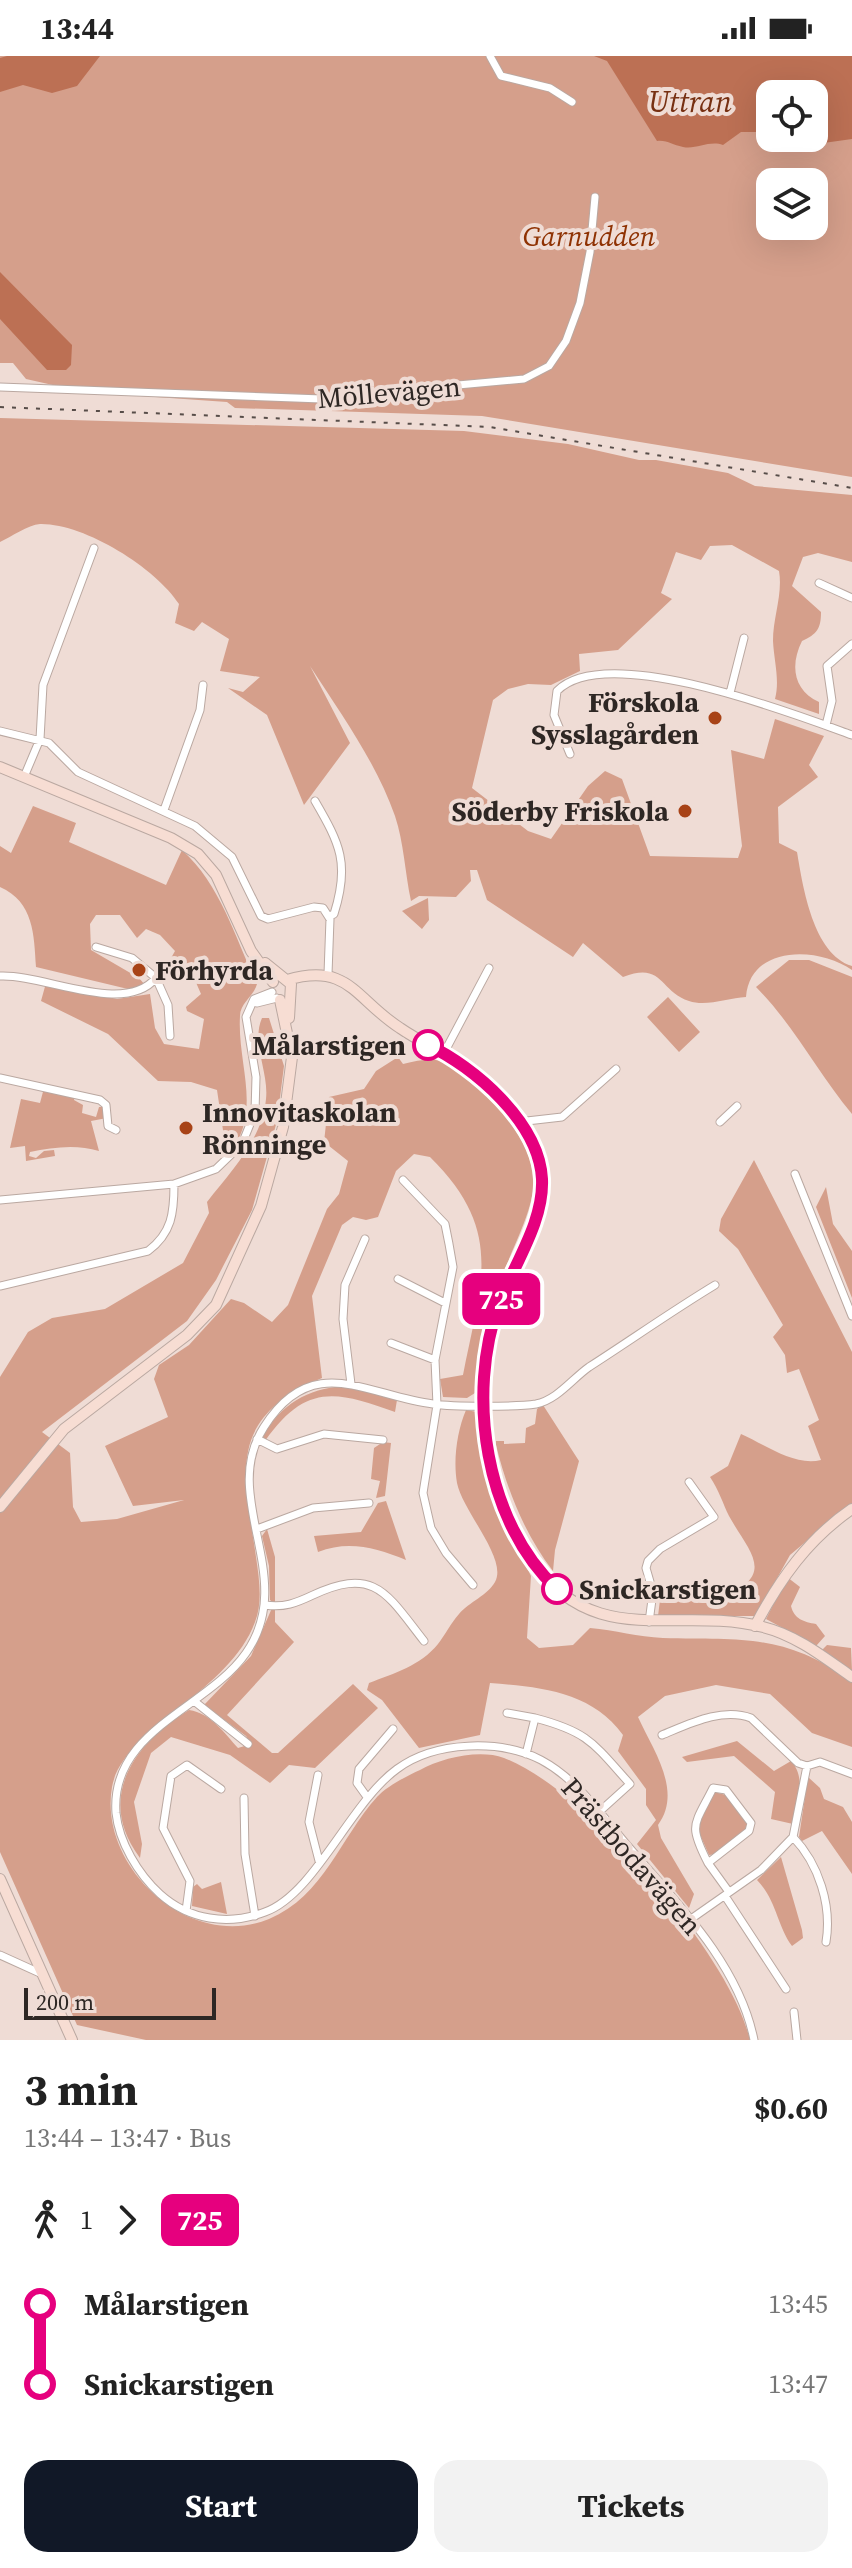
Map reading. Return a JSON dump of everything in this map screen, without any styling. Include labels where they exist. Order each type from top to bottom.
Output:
[{"type":"street","points":[[490,56],[501,76],[550,88],[572,102]]},
{"type":"street","name":"Möllevägen","points":[[0,387],[349,400],[425,388],[524,379],[549,366],[566,341],[580,303],[590,252],[595,197]]},
{"type":"street","points":[[24,777],[40,739],[43,685],[94,548]]},
{"type":"street","points":[[819,583],[852,598]]},
{"type":"street","points":[[730,693],[744,638]]},
{"type":"street","points":[[826,725],[832,701],[827,666],[852,644]]},
{"type":"street","points":[[570,754],[554,715],[553,701],[561,686],[577,679],[614,676],[666,677],[730,693],[852,735]]},
{"type":"street","points":[[164,810],[200,710],[203,685]]},
{"type":"street","points":[[0,731],[40,739],[52,746],[78,772],[187,821],[227,851],[240,870],[261,916],[272,918],[318,907],[330,916]]},
{"type":"street","points":[[0,767],[171,838],[198,854],[216,875],[246,941],[282,989],[290,1040],[287,1105],[268,1187],[216,1305],[187,1335],[64,1429],[0,1507]]},
{"type":"street","points":[[315,801],[341,850],[343,885],[334,914],[330,916]]},
{"type":"street","points":[[328,974],[330,916]]},
{"type":"street","points":[[96,947],[132,958],[156,978],[168,1005],[170,1036]]},
{"type":"street","points":[[444,1053],[489,968]]},
{"type":"street","points":[[0,1200],[189,1182],[216,1169],[232,1156],[246,1136],[255,1112],[257,1090],[246,1027],[248,1008],[315,973],[345,981],[393,1024],[482,1079],[518,1122],[538,1157],[542,1181],[540,1204],[493,1321],[485,1362],[482,1404],[502,1499],[530,1559],[545,1578],[591,1610],[629,1621],[755,1626],[816,1652],[852,1677]]},
{"type":"street","points":[[0,976],[43,979],[110,994],[163,990]]},
{"type":"street","points":[[139,993],[156,978]]},
{"type":"street","points":[[518,1122],[562,1117],[616,1069]]},
{"type":"street","points":[[0,1078],[100,1100],[106,1105],[108,1126],[116,1130]]},
{"type":"street","points":[[720,1122],[737,1106]]},
{"type":"street","points":[[795,1174],[852,1316]]},
{"type":"street","points":[[403,1180],[445,1224],[453,1267],[435,1360],[437,1405],[423,1493],[431,1528],[473,1585]]},
{"type":"street","points":[[0,1286],[148,1251],[162,1240],[170,1226],[174,1184]]},
{"type":"street","points":[[351,1384],[343,1319],[345,1285],[365,1239]]},
{"type":"street","points":[[398,1279],[445,1303]]},
{"type":"street","name":"Prästbodavägen","points":[[715,1285],[586,1370],[550,1399],[533,1405],[437,1405],[351,1384],[330,1383],[298,1393],[272,1414],[257,1439],[248,1474],[265,1568],[265,1605],[257,1632],[231,1672],[157,1727],[131,1756],[121,1778],[116,1804],[122,1840],[132,1859],[162,1896],[186,1911],[218,1920],[255,1916],[282,1904],[367,1797],[398,1768],[440,1750],[486,1746],[526,1754],[572,1782],[691,1919],[739,1994],[754,2040]]},
{"type":"street","points":[[391,1343],[435,1360]]},
{"type":"street","points":[[257,1439],[277,1449],[324,1434],[383,1440]]},
{"type":"street","points":[[649,1622],[653,1592],[646,1568],[648,1561],[660,1549],[714,1517],[689,1482]]},
{"type":"street","points":[[257,1529],[313,1508],[369,1503]]},
{"type":"street","points":[[755,1626],[775,1587],[796,1560],[852,1509]]},
{"type":"street","points":[[265,1605],[287,1607],[336,1584],[359,1582],[387,1595],[424,1641]]},
{"type":"street","points":[[194,1701],[248,1744]]},
{"type":"street","points":[[507,1713],[572,1728],[590,1740],[630,1784],[599,1812]]},
{"type":"street","points":[[662,1735],[719,1715],[742,1715],[751,1718],[798,1763],[807,1766],[820,1762],[852,1774]]},
{"type":"street","points":[[526,1754],[535,1718]]},
{"type":"street","points":[[367,1797],[357,1783],[359,1769],[393,1729]]},
{"type":"street","points":[[186,1911],[190,1881],[163,1828],[171,1776],[187,1765],[221,1789]]},
{"type":"street","points":[[691,1919],[768,1863],[793,1837],[807,1766]]},
{"type":"street","points":[[318,1775],[309,1822],[319,1861]]},
{"type":"street","points":[[708,1863],[749,1831],[751,1823],[726,1790],[713,1788],[694,1826],[694,1836],[708,1863],[786,1989]]},
{"type":"street","points":[[244,1798],[245,1854],[255,1916]]},
{"type":"street","points":[[793,1837],[825,1893],[830,1919],[826,1942]]},
{"type":"street","points":[[0,1879],[72,2040]]},
{"type":"street","points":[[0,1955],[43,1973]]},
{"type":"street","points":[[794,2012],[797,2040]]},
{"type":"green space","name":"Garnudden","points":[[0,56],[852,56],[852,477],[482,416],[235,408],[227,402],[84,392],[26,379],[13,363],[0,363]]},
{"type":"green space","points":[[0,418],[464,431],[568,444],[639,460],[656,460],[728,473],[755,486],[852,495],[852,562],[818,553],[803,557],[792,586],[821,612],[817,630],[802,641],[795,668],[799,684],[819,702],[819,714],[775,699],[777,678],[773,641],[780,588],[779,571],[732,545],[710,546],[701,560],[676,552],[661,593],[672,599],[618,650],[579,654],[580,671],[551,685],[528,684],[508,689],[493,700],[472,788],[528,831],[551,839],[588,786],[605,771],[622,779],[650,856],[738,858],[742,846],[731,750],[764,759],[775,719],[824,736],[809,765],[818,777],[778,807],[779,843],[797,852],[807,900],[819,934],[828,948],[852,966],[852,970],[822,957],[788,955],[772,959],[759,967],[750,980],[746,997],[696,1003],[679,996],[654,975],[636,973],[623,977],[583,943],[573,957],[487,900],[477,870],[470,870],[471,881],[456,897],[419,896],[411,901],[400,837],[387,796],[357,739],[310,666],[350,743],[304,805],[267,715],[228,688],[243,692],[260,677],[220,671],[229,639],[202,622],[194,631],[175,623],[179,604],[168,590],[137,563],[97,539],[58,526],[40,524],[0,542]]},
{"type":"green space","points":[[33,806],[76,823],[69,842],[166,885],[182,850],[196,864],[217,896],[257,984],[241,1011],[240,1035],[247,1106],[238,1140],[227,1157],[217,1090],[191,1082],[158,1081],[108,1034],[41,1001],[46,983],[117,999],[150,994],[155,1028],[164,1044],[199,1049],[204,1019],[187,1011],[186,1007],[201,994],[191,971],[173,974],[166,967],[175,951],[160,935],[146,929],[137,938],[120,915],[96,915],[90,924],[91,950],[139,978],[145,985],[128,989],[36,967],[33,932],[26,910],[11,893],[0,887],[0,846],[11,853]]},
{"type":"green space","points":[[428,898],[429,920],[422,929],[402,911]]},
{"type":"green space","points":[[789,960],[809,960],[852,977],[852,1114],[782,1017],[756,987]]},
{"type":"green space","points":[[668,997],[700,1032],[679,1052],[647,1017]]},
{"type":"green space","points":[[262,1018],[269,1018],[284,1066],[277,1121],[252,1210],[216,1280],[187,1321],[42,1432],[70,1453],[73,1507],[81,1522],[117,1519],[184,1500],[133,1506],[105,1446],[168,1417],[154,1379],[159,1365],[189,1345],[231,1299],[244,1303],[272,1322],[288,1305],[327,1209],[339,1194],[348,1161],[324,1142],[329,1097],[364,1089],[376,1071],[398,1057],[403,1064],[437,1060],[456,1066],[483,1090],[509,1121],[525,1147],[532,1170],[533,1191],[528,1213],[490,1309],[475,1393],[467,1398],[443,1397],[440,1379],[463,1375],[480,1285],[478,1234],[469,1209],[454,1184],[430,1157],[414,1154],[396,1171],[378,1217],[366,1220],[353,1217],[342,1225],[312,1296],[322,1378],[291,1394],[269,1411],[255,1430],[248,1451],[248,1499],[260,1590],[255,1622],[242,1647],[223,1670],[155,1728],[120,1766],[112,1787],[111,1817],[120,1846],[135,1873],[156,1895],[181,1913],[209,1924],[239,1926],[269,1919],[304,1896],[330,1865],[377,1797],[403,1778],[450,1759],[483,1754],[504,1758],[537,1776],[574,1803],[613,1838],[651,1879],[715,1964],[737,2005],[750,2040],[146,2040],[77,2025],[0,1852],[0,1377],[28,1332],[52,1318],[105,1309],[183,1263],[209,1213],[207,1202],[244,1154],[263,1114],[266,1089],[258,1037]]},
{"type":"green space","points":[[44,1088],[75,1095],[74,1100],[83,1105],[82,1113],[96,1117],[99,1107],[109,1107],[107,1118],[91,1121],[99,1151],[74,1147],[47,1149],[30,1152],[29,1156],[36,1158],[44,1151],[54,1150],[55,1156],[26,1161],[25,1146],[10,1148],[21,1099],[40,1103]]},
{"type":"green space","points":[[754,1160],[852,1352],[852,1503],[790,1555],[756,1616],[658,1616],[660,1600],[674,1594],[704,1602],[739,1589],[750,1580],[754,1562],[710,1477],[728,1466],[741,1434],[790,1457],[821,1460],[808,1426],[819,1420],[799,1369],[787,1373],[785,1355],[773,1337],[783,1325],[738,1249],[719,1231],[721,1219]]},
{"type":"green space","points":[[826,1187],[833,1224],[852,1251],[852,1298],[816,1207]]},
{"type":"green space","points":[[343,1386],[397,1400],[395,1412],[355,1399],[322,1397],[294,1409],[265,1441],[263,1437],[270,1425],[296,1400]]},
{"type":"green space","points":[[543,1405],[579,1461],[555,1550],[553,1571],[518,1511],[496,1445],[496,1441],[504,1441],[504,1444],[525,1443],[526,1428],[535,1424],[537,1409]]},
{"type":"green space","points":[[466,1410],[477,1412],[483,1457],[496,1505],[531,1576],[527,1638],[539,1648],[573,1645],[590,1628],[654,1637],[762,1642],[805,1654],[852,1681],[852,1747],[812,1733],[770,1694],[716,1685],[665,1696],[638,1717],[658,1757],[667,1785],[665,1812],[658,1825],[661,1838],[694,1894],[689,1908],[637,1844],[656,1820],[646,1805],[646,1789],[618,1751],[623,1735],[596,1709],[563,1694],[490,1683],[480,1735],[419,1748],[382,1700],[367,1690],[369,1683],[406,1668],[431,1652],[459,1614],[495,1582],[495,1561],[457,1483],[457,1446]]},
{"type":"green space","points":[[383,1442],[391,1443],[385,1496],[376,1498],[380,1481],[371,1479],[374,1448]]},
{"type":"green space","points":[[386,1501],[406,1560],[352,1546],[318,1552],[314,1536],[361,1532],[378,1503]]},
{"type":"green space","points":[[267,1529],[275,1557],[275,1604],[270,1600],[269,1566],[262,1536]]},
{"type":"green space","points":[[787,1577],[800,1587],[791,1606],[794,1614],[816,1624],[825,1636],[816,1646],[766,1619]]},
{"type":"green space","points":[[272,1608],[275,1609],[275,1622],[294,1642],[227,1715],[272,1753],[278,1753],[353,1684],[378,1708],[315,1768],[289,1765],[270,1783],[230,1755],[171,1737],[151,1753],[134,1802],[142,1844],[140,1858],[127,1836],[121,1814],[121,1794],[127,1774],[152,1739],[189,1710],[211,1720],[238,1748],[251,1744],[246,1736],[204,1705],[251,1656]]},
{"type":"green space","points":[[827,1645],[851,1648],[852,1671],[822,1650]]},
{"type":"green space","points":[[737,1741],[774,1771],[791,1761],[796,1768],[800,1791],[793,1824],[771,1819],[775,1792],[734,1756],[687,1762],[682,1757]]},
{"type":"green space","points":[[808,1777],[820,1788],[824,1799],[843,1807],[852,1822],[852,1874],[822,1831],[802,1841],[799,1837]]},
{"type":"green space","points":[[714,1792],[726,1795],[749,1826],[717,1854],[709,1855],[697,1828]]},
{"type":"green space","points":[[781,1857],[803,1938],[792,1946],[769,1896],[757,1880]]},
{"type":"green space","points":[[221,1882],[227,1914],[192,1906],[193,1887],[197,1884],[202,1889]]},
{"type":"water","points":[[100,56],[77,86],[52,93],[23,85],[0,92],[0,58]]},
{"type":"water","name":"Uttran","points":[[594,56],[852,56],[852,139],[828,142],[828,80],[756,80],[756,132],[741,132],[723,145],[688,148],[657,141],[607,61]]},
{"type":"water","points":[[0,272],[72,345],[71,365],[66,370],[47,370],[0,319]]},
{"type":"railway","points":[[0,407],[490,427],[852,488]]},
{"type":"bus line","name":"725","points":[[428,1045],[466,1065],[482,1079],[526,1132],[538,1157],[542,1181],[540,1204],[493,1321],[485,1362],[482,1404],[489,1451],[513,1529],[530,1559],[557,1589]]},
{"type":"place","name":"Förskola Sysslagården","points":[[715,718]]},
{"type":"place","name":"Söderby Friskola","points":[[685,811]]},
{"type":"place","name":"Förhyrda","points":[[139,970]]},
{"type":"place","name":"Målarstigen","points":[[428,1045]]},
{"type":"place","name":"Innovitaskolan Rönninge","points":[[186,1128]]},
{"type":"place","name":"Snickarstigen","points":[[557,1589]]}]
